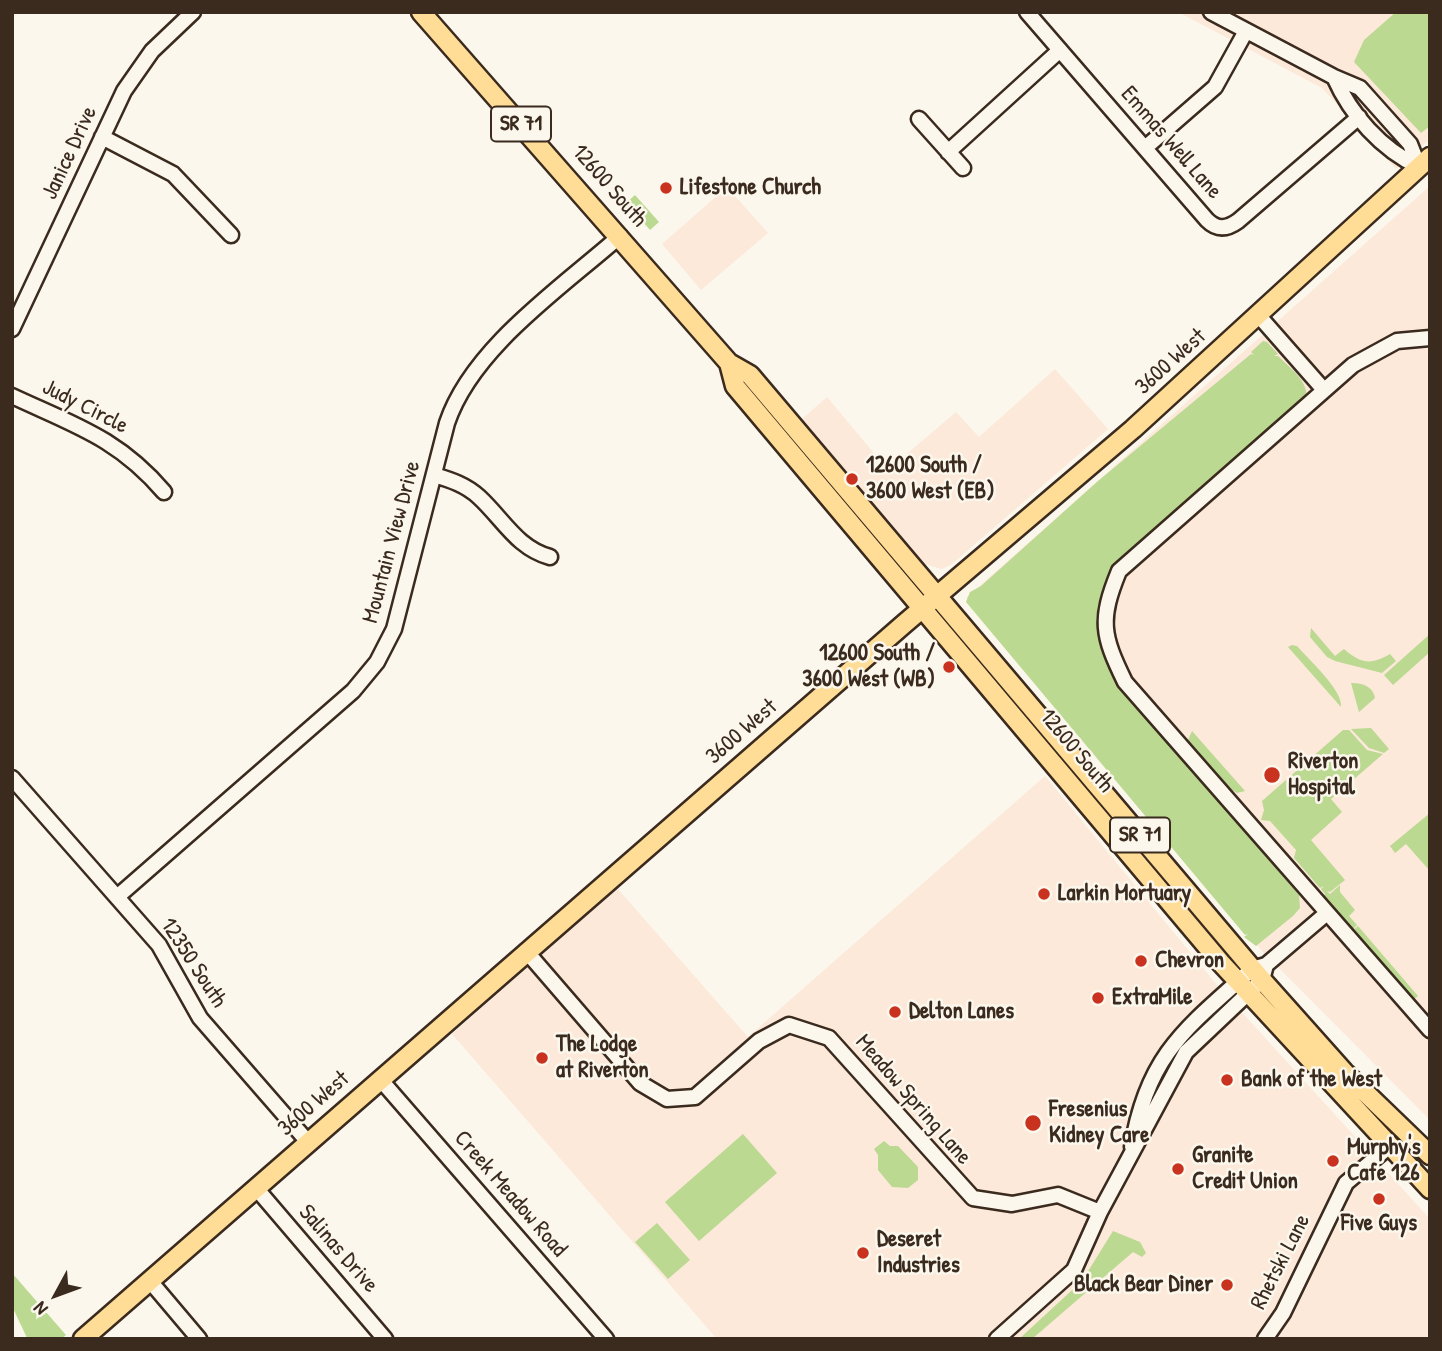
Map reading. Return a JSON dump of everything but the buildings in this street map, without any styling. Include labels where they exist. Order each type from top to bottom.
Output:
[{"type":"main road","name":"12600 South","points":[[421,12],[729,363],[750,374],[808,447],[937,596],[1430,1189]]},
{"type":"main road","name":"3600 West","points":[[83,1339],[526,951],[1133,429],[1424,162]]},
{"type":"main road","name":"12600 South","points":[[729,363],[735,386],[923,608],[1253,978],[1430,1155]]},
{"type":"street","name":"Janice Drive","points":[[12,329],[102,136],[142,64],[193,12]]},
{"type":"street","name":"Emmas Well Lane","points":[[1027,12],[1207,220],[1225,228],[1238,221],[1359,117]]},
{"type":"street","points":[[1211,12],[1360,88],[1424,162]]},
{"type":"street","points":[[1145,148],[1215,87],[1246,31]]},
{"type":"street","points":[[948,152],[1060,50]]},
{"type":"street","points":[[1334,77],[1345,101],[1391,154],[1424,162]]},
{"type":"street","points":[[919,119],[963,169]]},
{"type":"street","points":[[102,136],[173,174],[231,235]]},
{"type":"street","name":"Mountain View Drive","points":[[117,897],[353,691],[370,672],[394,629],[452,408],[477,366],[620,236]]},
{"type":"street","points":[[1259,316],[1324,390]]},
{"type":"street","points":[[1430,338],[1397,341],[1353,365],[1119,571],[1105,606],[1107,645],[1125,682],[1430,1030]]},
{"type":"street","name":"Judy Circle","points":[[12,396],[116,446],[136,461],[164,492]]},
{"type":"street","points":[[434,475],[470,491],[521,543],[534,553],[550,557]]},
{"type":"street","name":"12350 South","points":[[12,778],[167,956],[200,1018],[308,1142]]},
{"type":"street","points":[[1130,1154],[1141,1100],[1159,1063],[1173,1042],[1218,1000],[1253,978],[1327,913]]},
{"type":"street","name":"Meadow Spring Lane","points":[[526,951],[640,1083],[667,1099],[695,1097],[759,1041],[789,1025],[828,1038],[973,1198],[1012,1204],[1058,1195],[1100,1212]]},
{"type":"street","points":[[997,1339],[1074,1270],[1100,1212],[1186,1052],[1223,1018],[1253,978]]},
{"type":"street","name":"Creek Meadow Road","points":[[380,1079],[606,1339]]},
{"type":"street","name":"Rhetski Lane","points":[[1265,1339],[1283,1313],[1346,1183],[1391,1144]]},
{"type":"street","name":"Salinas Drive","points":[[256,1188],[385,1339]]},
{"type":"street","points":[[150,1281],[199,1339]]},
{"type":"shaded area","points":[[1178,12],[1430,12],[1430,139],[1396,169],[1322,88]]},
{"type":"shaded area","name":"Riverton Hospital","points":[[1430,186],[1430,1120],[1263,952],[966,598]]},
{"type":"shaded area","points":[[727,187],[768,233],[701,290],[662,244]]},
{"type":"shaded area","points":[[1055,369],[1108,429],[952,564],[942,569],[924,564],[801,420],[827,397],[888,470],[956,412],[979,437]]},
{"type":"shaded area","points":[[1045,776],[1217,985],[1430,1219],[1430,1339],[717,1339],[452,1034],[617,888],[748,1037]]},
{"type":"green space","points":[[1396,12],[1430,12],[1430,126],[1421,133],[1354,62],[1364,40]]},
{"type":"green space","points":[[635,195],[659,222],[650,230],[626,203]]},
{"type":"green space","points":[[1263,341],[1278,354],[1274,356],[1278,356],[1302,381],[1306,400],[1132,550],[1103,599],[1098,623],[1103,655],[1116,683],[1299,895],[1300,908],[1256,946],[1244,937],[1248,934],[1245,935],[966,602],[970,592],[981,586],[1098,481],[1251,354],[1254,355],[1251,352]]},
{"type":"green space","points":[[1311,628],[1335,656],[1344,649],[1361,660],[1377,660],[1390,654],[1396,661],[1382,673],[1335,661],[1327,657],[1310,637]]},
{"type":"green space","points":[[1430,634],[1430,652],[1393,685],[1384,675]]},
{"type":"green space","points":[[1297,646],[1331,684],[1337,692],[1341,707],[1288,647]]},
{"type":"green space","points":[[1351,683],[1366,686],[1375,698],[1359,712]]},
{"type":"green space","points":[[1371,728],[1389,749],[1384,753],[1369,748],[1351,729]]},
{"type":"green space","points":[[1343,730],[1349,730],[1367,750],[1383,754],[1331,799],[1342,812],[1311,840],[1345,880],[1330,892],[1327,891],[1330,894],[1340,885],[1340,892],[1355,910],[1349,916],[1357,925],[1352,930],[1323,897],[1325,894],[1321,889],[1324,886],[1320,888],[1294,858],[1296,850],[1270,821],[1261,820],[1264,810],[1262,801]]},
{"type":"green space","points":[[1192,731],[1245,791],[1237,793],[1229,788],[1188,740]]},
{"type":"green space","points":[[1430,813],[1430,871],[1406,844],[1395,853],[1390,846]]},
{"type":"green space","points":[[1358,926],[1418,996],[1413,1000],[1353,930]]},
{"type":"green space","points":[[743,1134],[777,1173],[699,1241],[665,1202]]},
{"type":"green space","points":[[884,1141],[890,1146],[898,1146],[918,1167],[918,1180],[908,1188],[892,1187],[878,1170],[878,1155],[874,1149]]},
{"type":"green space","points":[[657,1223],[690,1260],[668,1279],[635,1242]]},
{"type":"green space","points":[[1113,1231],[1140,1242],[1146,1253],[1142,1257],[1133,1252],[1032,1339],[1019,1339],[1082,1281]]},
{"type":"green space","points":[[12,1273],[66,1335],[61,1339],[27,1338],[12,1306]]},
{"type":"place","name":"Lifestone Church","points":[[666,188]]},
{"type":"place","name":"12600 South / 3600 West (EB)","points":[[852,479]]},
{"type":"place","name":"12600 South / 3600 West (WB)","points":[[949,667]]},
{"type":"place","name":"Riverton Hospital","points":[[1272,775]]},
{"type":"place","name":"Larkin Mortuary","points":[[1044,894]]},
{"type":"place","name":"Chevron","points":[[1141,961]]},
{"type":"place","name":"ExtraMile","points":[[1098,998]]},
{"type":"place","name":"Delton Lanes","points":[[895,1012]]},
{"type":"place","name":"The Lodge at Riverton","points":[[542,1058]]},
{"type":"place","name":"Bank of the West","points":[[1227,1080]]},
{"type":"place","name":"Fresenius Kidney Care","points":[[1033,1123]]},
{"type":"place","name":"Murphy's Cafe 126","points":[[1333,1161]]},
{"type":"place","name":"Granite Credit Union","points":[[1178,1169]]},
{"type":"place","name":"Five Guys","points":[[1379,1199]]},
{"type":"place","name":"Deseret Industries","points":[[863,1253]]},
{"type":"place","name":"Black Bear Diner","points":[[1227,1285]]}]
